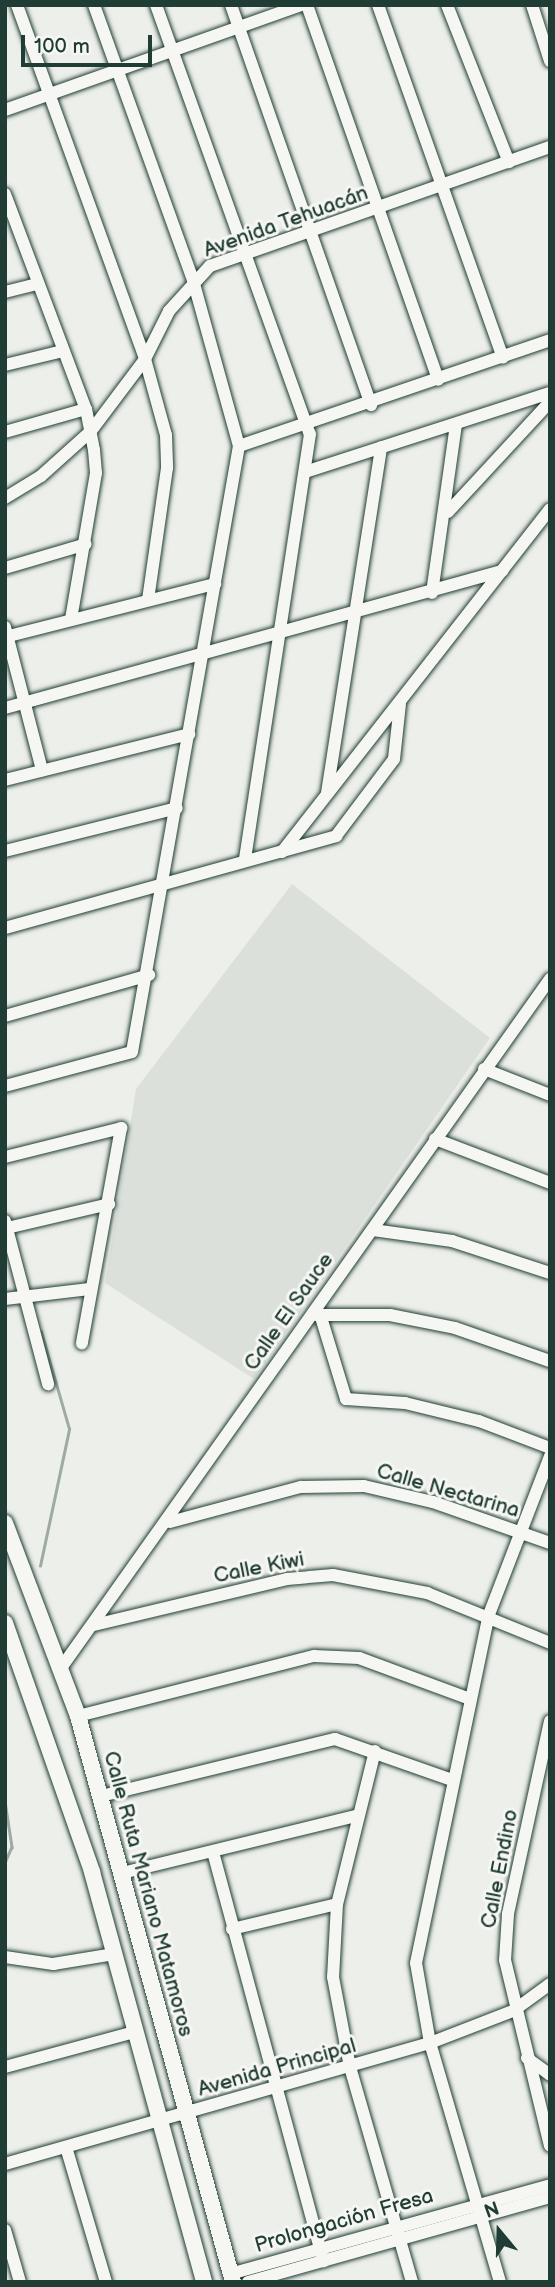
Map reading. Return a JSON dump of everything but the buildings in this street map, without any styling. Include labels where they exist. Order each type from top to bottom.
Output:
[{"type":"main road","name":"Calle Ruta Mariano Matamoros","points":[[5,1523],[78,1716],[185,2116],[232,2278]]},
{"type":"main road","points":[[5,1623],[114,1954],[204,2282]]},
{"type":"street","points":[[17,5],[145,359],[166,435],[167,468],[148,600]]},
{"type":"street","points":[[5,1086],[132,1052],[149,975],[161,883],[177,808],[200,658],[239,446],[193,281],[94,5]]},
{"type":"street","points":[[156,5],[243,254],[309,425],[305,472],[245,860]]},
{"type":"street","points":[[232,5],[313,230],[371,405]]},
{"type":"street","points":[[5,110],[301,5]]},
{"type":"street","points":[[307,5],[438,380]]},
{"type":"street","points":[[378,5],[503,358]]},
{"type":"street","points":[[447,5],[509,162]]},
{"type":"street","points":[[532,5],[550,61]]},
{"type":"street","name":"Avenida Tehuacán","points":[[5,498],[41,476],[91,431],[145,359],[193,281],[243,254],[550,147]]},
{"type":"street","points":[[5,194],[10,223],[86,409],[91,431],[96,473],[86,544],[71,619]]},
{"type":"street","points":[[5,292],[37,284]]},
{"type":"street","points":[[239,446],[371,405],[550,340]]},
{"type":"street","points":[[5,365],[63,351]]},
{"type":"street","points":[[305,472],[550,393]]},
{"type":"street","points":[[447,513],[550,402]]},
{"type":"street","points":[[5,432],[86,409]]},
{"type":"street","points":[[432,593],[447,513],[456,425]]},
{"type":"street","points":[[327,793],[352,616],[381,447]]},
{"type":"street","points":[[282,852],[550,509]]},
{"type":"street","points":[[5,568],[86,544]]},
{"type":"street","points":[[5,708],[200,658],[502,571]]},
{"type":"street","points":[[43,771],[6,633],[215,584]]},
{"type":"street","points":[[5,928],[245,860],[322,843],[346,827],[394,760],[402,732],[400,704]]},
{"type":"street","points":[[5,780],[189,734]]},
{"type":"street","points":[[5,850],[177,808]]},
{"type":"street","points":[[5,1017],[149,975]]},
{"type":"street","name":"Calle El Sauce","points":[[61,1668],[170,1522],[435,1139],[550,979]]},
{"type":"street","points":[[535,1000],[550,1006]]},
{"type":"street","points":[[484,1069],[550,1095]]},
{"type":"street","points":[[5,1157],[121,1128],[109,1204],[89,1289],[82,1343]]},
{"type":"street","points":[[435,1139],[550,1183]]},
{"type":"street","points":[[48,1384],[9,1247],[6,1224],[109,1204]]},
{"type":"street","points":[[373,1230],[452,1241],[550,1273]]},
{"type":"street","points":[[5,1299],[23,1294],[89,1289]]},
{"type":"street","points":[[550,1361],[455,1328],[390,1315],[314,1315],[346,1399],[430,1409],[550,1448]]},
{"type":"street","points":[[500,2282],[430,2043],[416,1963],[449,1779],[488,1617],[550,1456]]},
{"type":"street","name":"Calle Nectarina","points":[[170,1522],[301,1487],[364,1486],[519,1531],[550,1543]]},
{"type":"street","name":"Calle Kiwi","points":[[94,1625],[288,1579],[333,1575],[427,1593],[550,1643]]},
{"type":"street","points":[[78,1716],[314,1656],[359,1658],[470,1699]]},
{"type":"street","name":"Calle Endino","points":[[550,1721],[508,1914],[505,1960],[513,2011],[550,2146]]},
{"type":"street","points":[[101,1796],[315,1741],[375,1751],[449,1779]]},
{"type":"street","points":[[375,1751],[356,1816],[337,1904],[333,1977],[350,2067],[412,2282]]},
{"type":"street","points":[[122,1874],[356,1816]]},
{"type":"street","points":[[213,1852],[321,2255]]},
{"type":"street","points":[[232,1929],[337,1904]]},
{"type":"street","points":[[5,1957],[53,1964],[114,1954]]},
{"type":"street","name":"Avenida Principal","points":[[5,2164],[185,2116],[430,2043],[513,2011],[550,1983]]},
{"type":"street","points":[[10,2063],[135,2032]]},
{"type":"street","points":[[527,2058],[550,2075]]},
{"type":"street","points":[[66,2147],[106,2282]]},
{"type":"street","name":"Prolongación Fresa","points":[[248,2282],[397,2225],[550,2185]]},
{"type":"street","name":"Prolongación Fresa","points":[[232,2278],[321,2255],[401,2239],[550,2197]]},
{"type":"street","points":[[5,2230],[9,2256],[20,2282]]},
{"type":"shaded area","points":[[292,884],[490,1038],[254,1379],[105,1283],[136,1089]]},
{"type":"waterway","points":[[40,1566],[69,1429],[41,1332]]},
{"type":"waterway","points":[[5,1801],[12,1847],[5,1863]]}]
